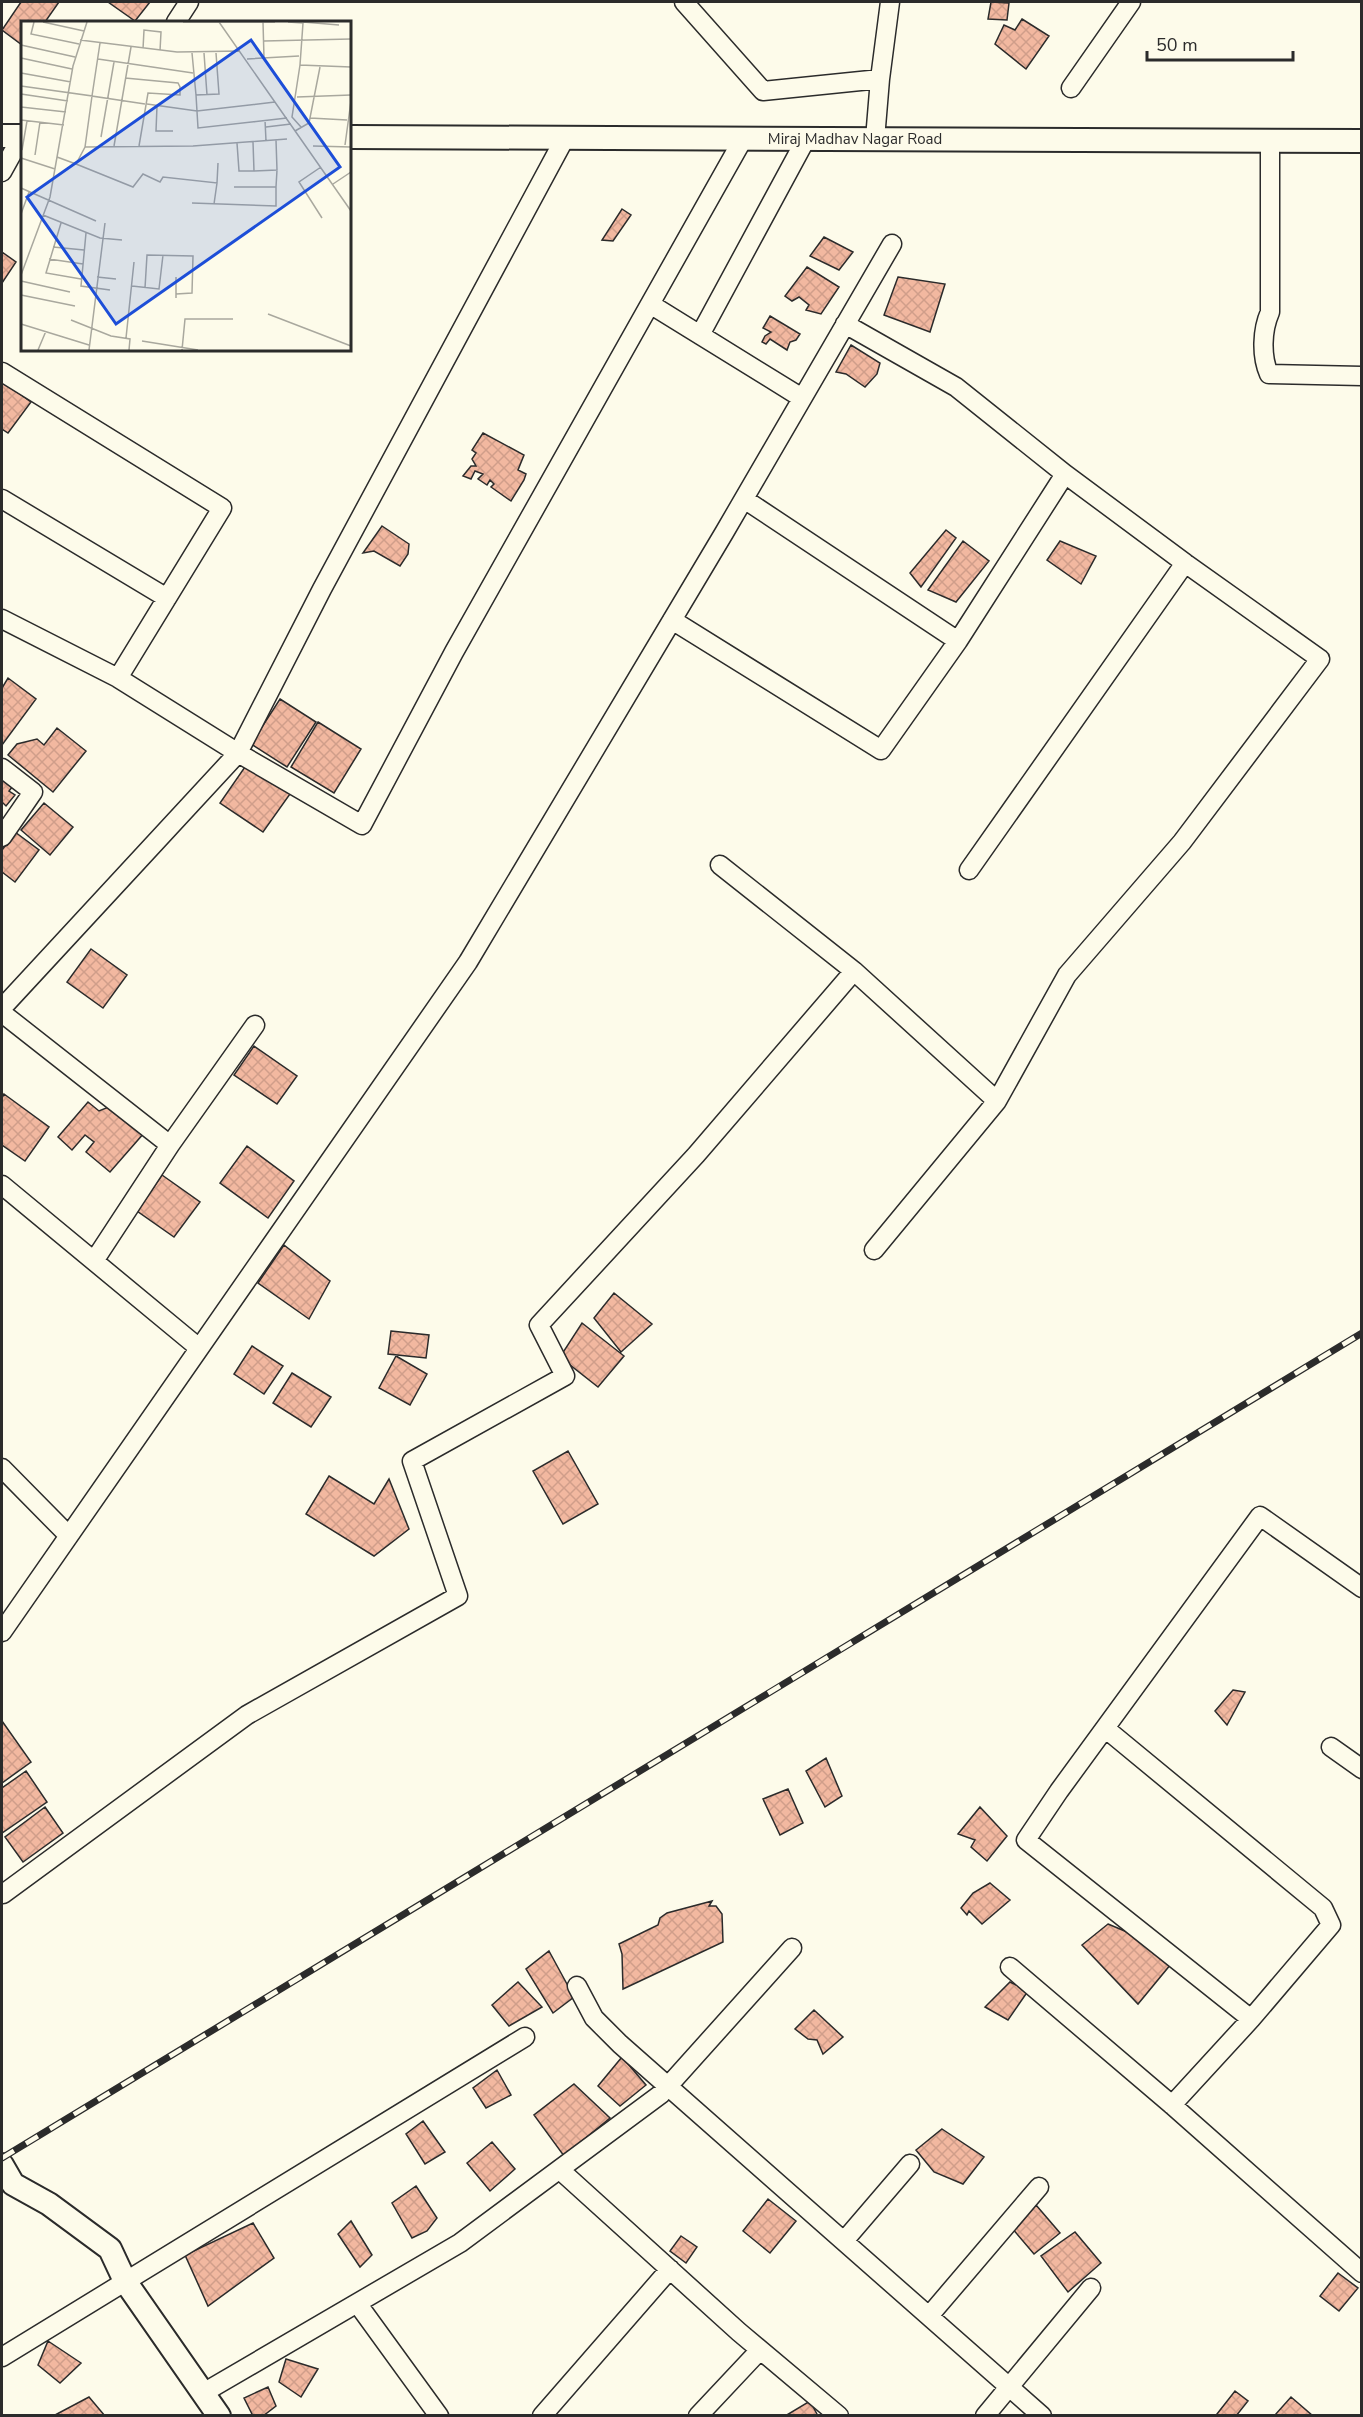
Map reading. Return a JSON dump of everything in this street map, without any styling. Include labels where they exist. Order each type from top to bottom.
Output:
[{"type":"street","points":[[177,21],[189,2]]},
{"type":"street","points":[[684,2],[763,91],[880,79]]},
{"type":"street","points":[[876,139],[880,79],[890,2]]},
{"type":"street","points":[[1071,88],[1131,2]]},
{"type":"street","points":[[2,136],[21,136]]},
{"type":"street","name":"Miraj Madhav Nagar Road","points":[[351,137],[1362,141]]},
{"type":"street","points":[[2,172],[21,138]]},
{"type":"street","points":[[2,1008],[238,753],[322,589],[565,138]]},
{"type":"street","points":[[2,619],[118,678],[238,753],[362,825],[454,652],[743,139]]},
{"type":"street","points":[[700,335],[806,139]]},
{"type":"street","points":[[1270,141],[1270,312],[1264,326],[1265,365],[1269,374],[1362,376]]},
{"type":"street","points":[[2,1632],[468,962],[744,499],[892,244]]},
{"type":"street","points":[[650,304],[802,398]]},
{"type":"street","points":[[845,324],[956,387],[1065,474],[1320,659],[1182,842],[1067,975],[998,1101],[874,1250]]},
{"type":"street","points":[[2,372],[222,508],[118,678]]},
{"type":"street","points":[[672,620],[880,750],[958,641],[1065,474]]},
{"type":"street","points":[[2,499],[167,598]]},
{"type":"street","points":[[744,499],[958,641]]},
{"type":"street","points":[[969,870],[1185,563]]},
{"type":"street","points":[[2,768],[33,792],[2,837]]},
{"type":"street","points":[[720,866],[854,971],[998,1101]]},
{"type":"street","points":[[2,1893],[247,1715],[458,1596],[412,1461],[565,1376],[539,1325],[696,1155],[854,971]]},
{"type":"street","points":[[2,1013],[170,1145]]},
{"type":"street","points":[[94,1261],[170,1145],[255,1025]]},
{"type":"street","points":[[2,1185],[199,1348]]},
{"type":"street","points":[[2,1468],[69,1536]]},
{"type":"street","points":[[1251,2019],[1026,1840],[1059,1791],[1260,1516],[1362,1588]]},
{"type":"street","points":[[1106,1729],[1323,1908],[1331,1925],[1251,2019],[1172,2105]]},
{"type":"street","points":[[1331,1747],[1362,1768]]},
{"type":"street","points":[[203,2393],[460,2243],[662,2094],[792,1948]]},
{"type":"street","points":[[1010,1967],[1362,2272]]},
{"type":"street","points":[[577,1986],[594,2018],[668,2087],[1042,2415]]},
{"type":"street","points":[[2,2357],[525,2037]]},
{"type":"street","points":[[844,2241],[910,2164]]},
{"type":"street","points":[[560,2170],[760,2349],[839,2415]]},
{"type":"street","points":[[8,2175],[110,2249],[125,2281],[219,2415]]},
{"type":"street","points":[[929,2316],[1039,2187]]},
{"type":"street","points":[[542,2415],[670,2269]]},
{"type":"street","points":[[985,2415],[1091,2288]]},
{"type":"street","points":[[357,2304],[439,2415]]},
{"type":"street","points":[[698,2415],[760,2349]]},
{"type":"building","points":[[21,2],[59,2],[46,21],[21,21],[21,44],[2,30]]},
{"type":"building","points":[[108,2],[150,2],[135,21]]},
{"type":"building","points":[[991,2],[1009,3],[1007,20],[988,19]]},
{"type":"building","points":[[1022,19],[1049,36],[1026,69],[995,44],[1004,25],[1015,30]]},
{"type":"building","points":[[622,209],[631,215],[613,241],[602,240]]},
{"type":"building","points":[[824,237],[853,252],[839,270],[810,256]]},
{"type":"building","points":[[2,252],[16,262],[2,283]]},
{"type":"building","points":[[807,267],[839,287],[821,314],[806,310],[809,305],[799,297],[792,301],[785,296]]},
{"type":"building","points":[[898,277],[945,284],[930,332],[884,315]]},
{"type":"building","points":[[770,316],[800,334],[796,340],[790,342],[787,350],[770,339],[766,344],[762,342],[771,332],[763,328]]},
{"type":"building","points":[[851,345],[880,363],[877,374],[865,387],[846,374],[836,372]]},
{"type":"building","points":[[2,381],[31,402],[8,433],[2,429]]},
{"type":"building","points":[[483,433],[524,455],[518,470],[526,474],[511,501],[491,487],[494,484],[490,480],[487,485],[478,479],[483,474],[475,471],[471,479],[463,476],[471,466],[476,466],[472,459],[476,453],[472,450]]},
{"type":"building","points":[[382,526],[409,544],[408,554],[400,566],[374,551],[363,553]]},
{"type":"building","points":[[946,530],[956,538],[921,587],[910,573]]},
{"type":"building","points":[[963,541],[989,561],[956,602],[928,590]]},
{"type":"building","points":[[1060,541],[1096,556],[1081,584],[1047,560]]},
{"type":"building","points":[[8,678],[36,699],[2,745],[2,688]]},
{"type":"building","points":[[280,699],[316,722],[287,767],[251,744]]},
{"type":"building","points":[[318,722],[361,749],[334,793],[291,767]]},
{"type":"building","points":[[57,728],[86,751],[53,792],[8,755],[17,744],[37,739],[44,745]]},
{"type":"building","points":[[247,764],[290,794],[263,832],[220,803]]},
{"type":"building","points":[[2,777],[13,786],[9,791],[15,795],[6,806],[2,802]]},
{"type":"building","points":[[44,803],[73,827],[50,855],[21,830]]},
{"type":"building","points":[[15,832],[39,850],[15,882],[2,872],[2,850]]},
{"type":"building","points":[[91,949],[127,975],[103,1008],[67,982]]},
{"type":"building","points":[[254,1046],[297,1076],[277,1104],[234,1075]]},
{"type":"building","points":[[4,1094],[49,1127],[25,1161],[2,1145],[2,1098]]},
{"type":"building","points":[[88,1102],[99,1111],[111,1106],[144,1133],[110,1172],[86,1152],[94,1142],[85,1135],[72,1150],[58,1137]]},
{"type":"building","points":[[247,1146],[294,1181],[268,1218],[220,1183]]},
{"type":"building","points":[[162,1175],[200,1202],[174,1237],[137,1211]]},
{"type":"building","points":[[284,1245],[330,1281],[309,1319],[258,1283]]},
{"type":"building","points":[[614,1293],[652,1324],[621,1352],[594,1318]]},
{"type":"building","points":[[582,1323],[624,1356],[598,1387],[560,1357]]},
{"type":"building","points":[[391,1331],[429,1335],[426,1358],[388,1354]]},
{"type":"building","points":[[252,1346],[283,1366],[264,1394],[234,1374]]},
{"type":"building","points":[[396,1356],[427,1374],[410,1405],[379,1388]]},
{"type":"building","points":[[292,1373],[331,1397],[311,1427],[273,1403]]},
{"type":"building","points":[[568,1451],[598,1504],[563,1524],[533,1471]]},
{"type":"building","points":[[329,1476],[374,1504],[389,1479],[409,1529],[374,1556],[306,1514]]},
{"type":"building","points":[[1233,1690],[1245,1692],[1227,1725],[1215,1711]]},
{"type":"building","points":[[2,1721],[31,1762],[2,1783]]},
{"type":"building","points":[[826,1758],[842,1796],[825,1807],[806,1771]]},
{"type":"building","points":[[26,1771],[47,1802],[2,1833],[2,1788]]},
{"type":"building","points":[[788,1789],[803,1823],[780,1835],[763,1799]]},
{"type":"building","points":[[45,1807],[63,1833],[23,1862],[5,1837]]},
{"type":"building","points":[[980,1807],[1007,1836],[987,1861],[971,1847],[975,1840],[958,1834]]},
{"type":"building","points":[[990,1883],[1010,1900],[982,1924],[969,1911],[967,1915],[961,1908],[973,1893]]},
{"type":"building","points":[[712,1901],[709,1906],[716,1906],[722,1914],[723,1942],[623,1989],[622,1954],[619,1944],[658,1925],[660,1918],[667,1913]]},
{"type":"building","points":[[1108,1924],[1139,1937],[1171,1964],[1138,2004],[1082,1945]]},
{"type":"building","points":[[549,1951],[574,1997],[553,2013],[526,1969]]},
{"type":"building","points":[[518,1982],[542,2007],[509,2026],[492,2005]]},
{"type":"building","points":[[1010,1982],[1028,1991],[1008,2020],[985,2007]]},
{"type":"building","points":[[814,2010],[843,2037],[823,2054],[817,2040],[808,2039],[795,2029]]},
{"type":"building","points":[[622,2057],[646,2085],[620,2106],[598,2086]]},
{"type":"building","points":[[497,2070],[511,2095],[486,2108],[473,2088]]},
{"type":"building","points":[[574,2084],[610,2118],[564,2156],[534,2115]]},
{"type":"building","points":[[423,2121],[445,2152],[425,2164],[406,2134]]},
{"type":"building","points":[[942,2129],[984,2157],[963,2184],[934,2172],[916,2150]]},
{"type":"building","points":[[492,2142],[515,2169],[490,2191],[467,2163]]},
{"type":"building","points":[[416,2186],[437,2218],[427,2231],[412,2238],[392,2203]]},
{"type":"building","points":[[768,2199],[796,2221],[770,2253],[743,2231]]},
{"type":"building","points":[[1036,2205],[1060,2233],[1034,2254],[1011,2227]]},
{"type":"building","points":[[351,2221],[372,2255],[360,2267],[338,2234]]},
{"type":"building","points":[[253,2223],[274,2258],[208,2306],[185,2255]]},
{"type":"building","points":[[1075,2232],[1101,2263],[1068,2292],[1041,2256]]},
{"type":"building","points":[[681,2236],[697,2247],[686,2263],[670,2251]]},
{"type":"building","points":[[1338,2273],[1358,2288],[1339,2311],[1320,2296]]},
{"type":"building","points":[[48,2341],[81,2363],[60,2383],[38,2365]]},
{"type":"building","points":[[286,2359],[318,2369],[301,2397],[279,2382]]},
{"type":"building","points":[[268,2387],[276,2406],[263,2416],[253,2416],[244,2398]]},
{"type":"building","points":[[1235,2391],[1248,2401],[1236,2416],[1219,2416],[1217,2414]]},
{"type":"building","points":[[89,2397],[105,2416],[55,2416],[55,2415]]},
{"type":"building","points":[[1291,2397],[1313,2416],[1275,2415]]},
{"type":"building","points":[[810,2401],[818,2416],[785,2416]]},
{"type":"railway","points":[[2,2158],[1362,1333]]}]
